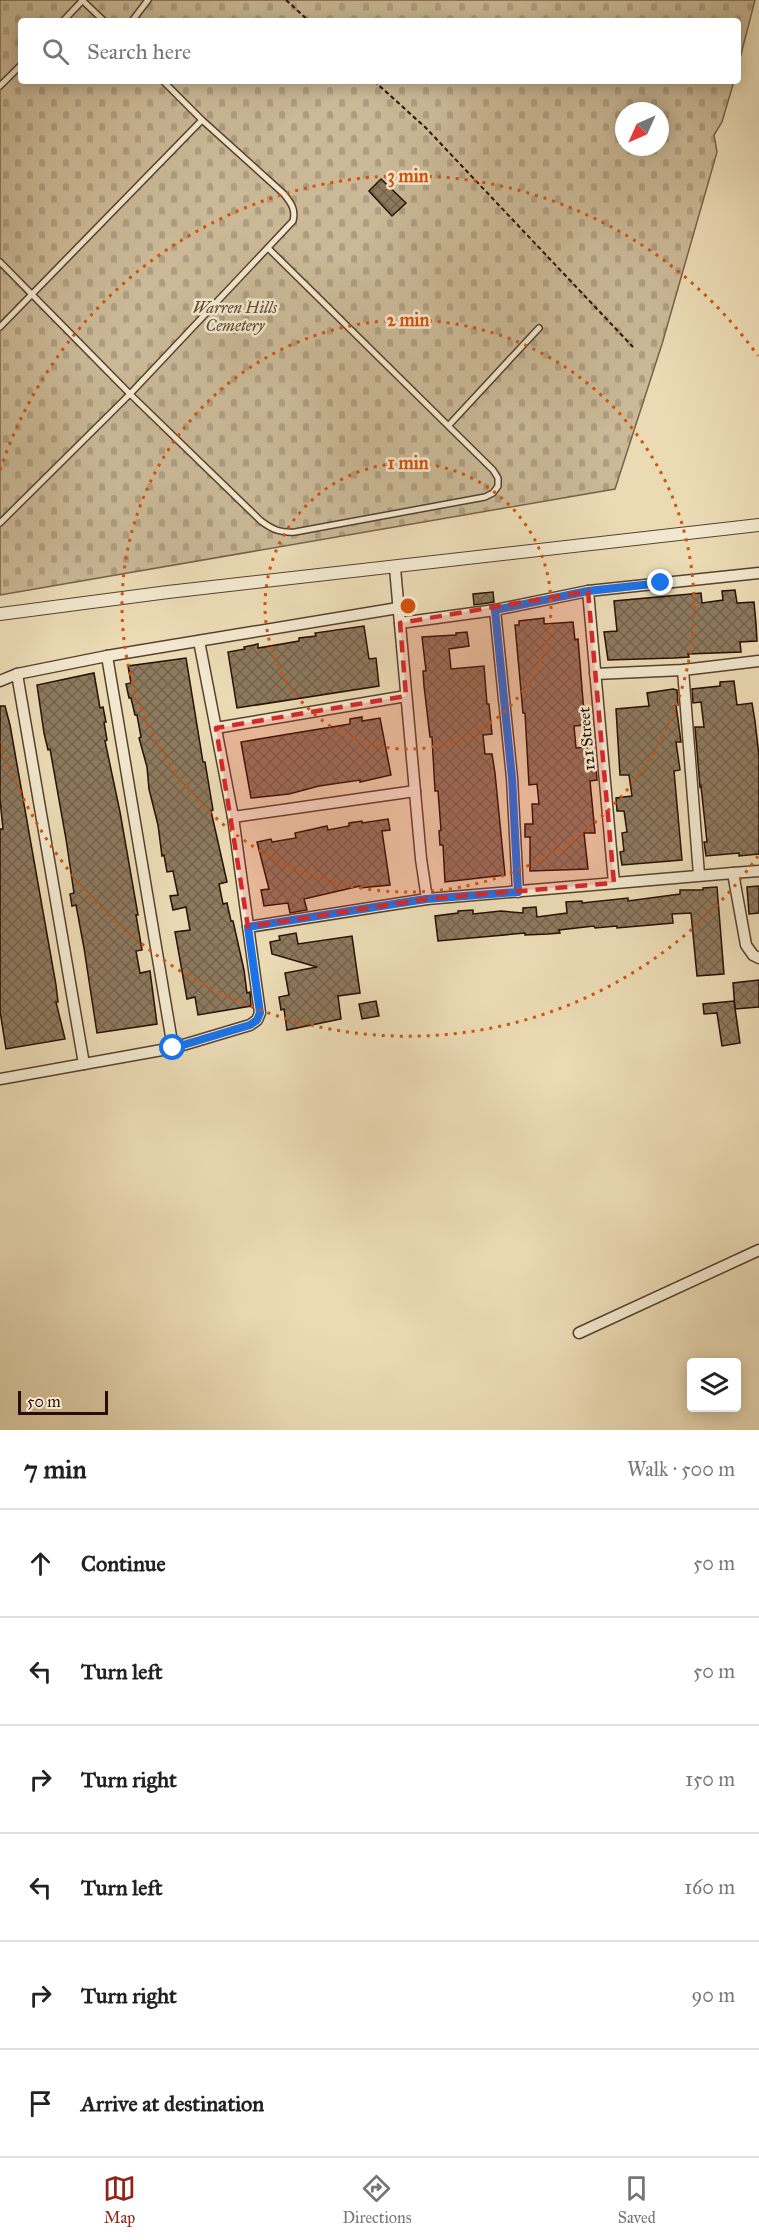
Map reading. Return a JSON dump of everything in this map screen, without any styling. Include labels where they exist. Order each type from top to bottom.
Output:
[{"type":"street","points":[[0,614],[168,592],[759,525]]},
{"type":"street","points":[[395,567],[426,899]]},
{"type":"street","points":[[400,623],[495,610],[588,591],[759,573]]},
{"type":"street","name":"121 Street","points":[[588,591],[614,883]]},
{"type":"street","points":[[0,681],[17,674],[107,656],[398,608]]},
{"type":"street","points":[[495,610],[512,778],[518,892]]},
{"type":"street","points":[[0,1079],[173,1048],[237,1030],[257,1020],[260,1013],[233,817],[199,641]]},
{"type":"street","points":[[107,656],[173,1048]]},
{"type":"street","points":[[595,674],[683,670],[759,661]]},
{"type":"street","points":[[683,670],[699,875]]},
{"type":"street","points":[[17,674],[84,1064]]},
{"type":"street","points":[[216,728],[406,696]]},
{"type":"street","points":[[233,817],[415,791]]},
{"type":"street","points":[[248,927],[426,899],[759,871]]},
{"type":"street","points":[[733,873],[746,945],[753,955],[759,958]]},
{"type":"street","points":[[579,1333],[759,1250]]},
{"type":"lane","points":[[66,18],[83,0],[101,18]]},
{"type":"lane","points":[[134,18],[148,0]]},
{"type":"lane","points":[[0,86],[18,67]]},
{"type":"lane","points":[[0,523],[130,394],[294,221],[295,213],[292,204],[284,194],[166,84]]},
{"type":"lane","points":[[0,327],[202,120]]},
{"type":"lane","points":[[0,262],[130,394],[272,529],[282,533],[485,497],[493,493],[498,486],[498,478],[493,470],[269,249]]},
{"type":"lane","points":[[449,425],[539,328]]},
{"type":"path","points":[[286,0],[306,18]]},
{"type":"path","points":[[377,84],[424,127],[633,347]]},
{"type":"highlighted area","points":[[588,591],[614,883],[427,899],[248,927],[216,728],[406,696],[400,623]]},
{"type":"green space","name":"Warren Hills Cemetery","points":[[0,0],[755,0],[741,54],[741,18],[18,18],[18,84],[733,84],[722,122],[714,135],[717,152],[662,344],[615,489],[0,595]]},
{"type":"building","points":[[381,179],[406,203],[392,216],[369,191]]},
{"type":"building","points":[[735,590],[737,603],[754,602],[757,641],[740,642],[741,652],[688,654],[689,657],[674,658],[608,660],[604,632],[617,631],[614,601],[701,593],[702,603],[723,600],[722,591]]},
{"type":"building","points":[[493,592],[494,602],[474,605],[473,594]]},
{"type":"building","points":[[544,618],[544,624],[573,622],[575,640],[578,639],[585,725],[574,726],[576,748],[587,747],[588,765],[596,765],[597,780],[590,781],[595,833],[584,833],[588,869],[530,871],[530,837],[525,837],[525,824],[533,824],[532,804],[539,804],[537,784],[529,785],[525,713],[523,713],[515,625],[519,625],[519,621]]},
{"type":"building","points":[[364,626],[369,659],[376,658],[379,686],[237,708],[228,652],[258,644],[258,648],[299,641],[299,638],[316,636],[315,633]]},
{"type":"building","points":[[467,632],[469,646],[449,649],[451,669],[484,666],[492,734],[483,735],[485,754],[492,754],[495,773],[505,875],[445,882],[443,845],[440,845],[438,791],[435,791],[432,737],[430,737],[424,686],[423,671],[426,671],[422,637]]},
{"type":"building","points":[[186,658],[213,810],[211,811],[227,882],[219,884],[223,904],[227,903],[231,921],[233,921],[247,993],[250,992],[251,1006],[198,1015],[195,997],[187,999],[175,932],[190,930],[186,907],[173,910],[170,896],[178,895],[173,871],[167,872],[164,855],[162,856],[147,767],[139,738],[141,737],[137,715],[135,715],[126,684],[131,683],[128,666]]},
{"type":"building","points":[[94,673],[100,708],[103,707],[106,722],[104,722],[107,740],[105,741],[138,915],[136,915],[142,950],[136,951],[140,973],[150,971],[157,1024],[97,1033],[76,905],[72,906],[70,894],[74,893],[66,839],[50,749],[48,750],[44,733],[37,685]]},
{"type":"building","points":[[734,681],[737,705],[752,703],[755,721],[759,756],[759,854],[706,856],[704,842],[707,842],[695,727],[704,727],[701,702],[693,703],[692,689],[720,686],[720,682]]},
{"type":"building","points":[[677,690],[678,705],[676,705],[681,742],[676,742],[680,770],[674,771],[682,860],[622,865],[620,852],[624,851],[622,833],[627,832],[624,811],[617,811],[616,798],[632,796],[629,775],[620,775],[616,709],[649,706],[647,693]]},
{"type":"building","points":[[0,706],[5,706],[10,725],[56,985],[58,1002],[56,1002],[65,1039],[6,1049],[0,1011],[0,829],[3,829],[0,800]]},
{"type":"building","points":[[362,717],[362,721],[380,718],[391,775],[360,782],[360,780],[319,786],[289,794],[251,798],[241,742],[350,724],[350,719]]},
{"type":"building","points":[[388,819],[390,830],[382,831],[390,885],[360,888],[360,886],[304,899],[307,910],[290,913],[288,903],[264,906],[261,890],[269,889],[257,842],[296,838],[295,833],[327,826],[328,830],[349,826],[349,823]]},
{"type":"building","points":[[759,886],[759,913],[749,914],[747,887]]},
{"type":"building","points":[[717,887],[724,974],[697,976],[691,913],[672,914],[673,923],[617,928],[617,926],[595,928],[594,926],[559,930],[560,933],[525,935],[525,933],[438,941],[435,916],[458,913],[458,911],[473,910],[473,914],[501,911],[523,913],[523,908],[536,907],[537,917],[567,913],[566,902],[582,901],[582,903],[628,898],[628,901],[680,894],[680,890],[703,890],[703,888]]},
{"type":"building","points":[[296,933],[298,944],[352,936],[360,993],[338,996],[341,1019],[287,1030],[284,1009],[281,1010],[279,997],[289,995],[285,973],[317,967],[272,954],[270,942],[280,940],[279,936]]},
{"type":"building","points":[[759,980],[759,1007],[735,1009],[733,983]]},
{"type":"building","points":[[376,1001],[379,1016],[362,1019],[359,1004]]},
{"type":"building","points":[[734,1001],[740,1043],[722,1046],[717,1013],[704,1014],[703,1004]]},
{"type":"route","points":[[173,1048],[237,1030],[257,1020],[260,1013],[248,927],[426,899],[518,892],[512,778],[495,610],[588,591],[661,583]]}]
